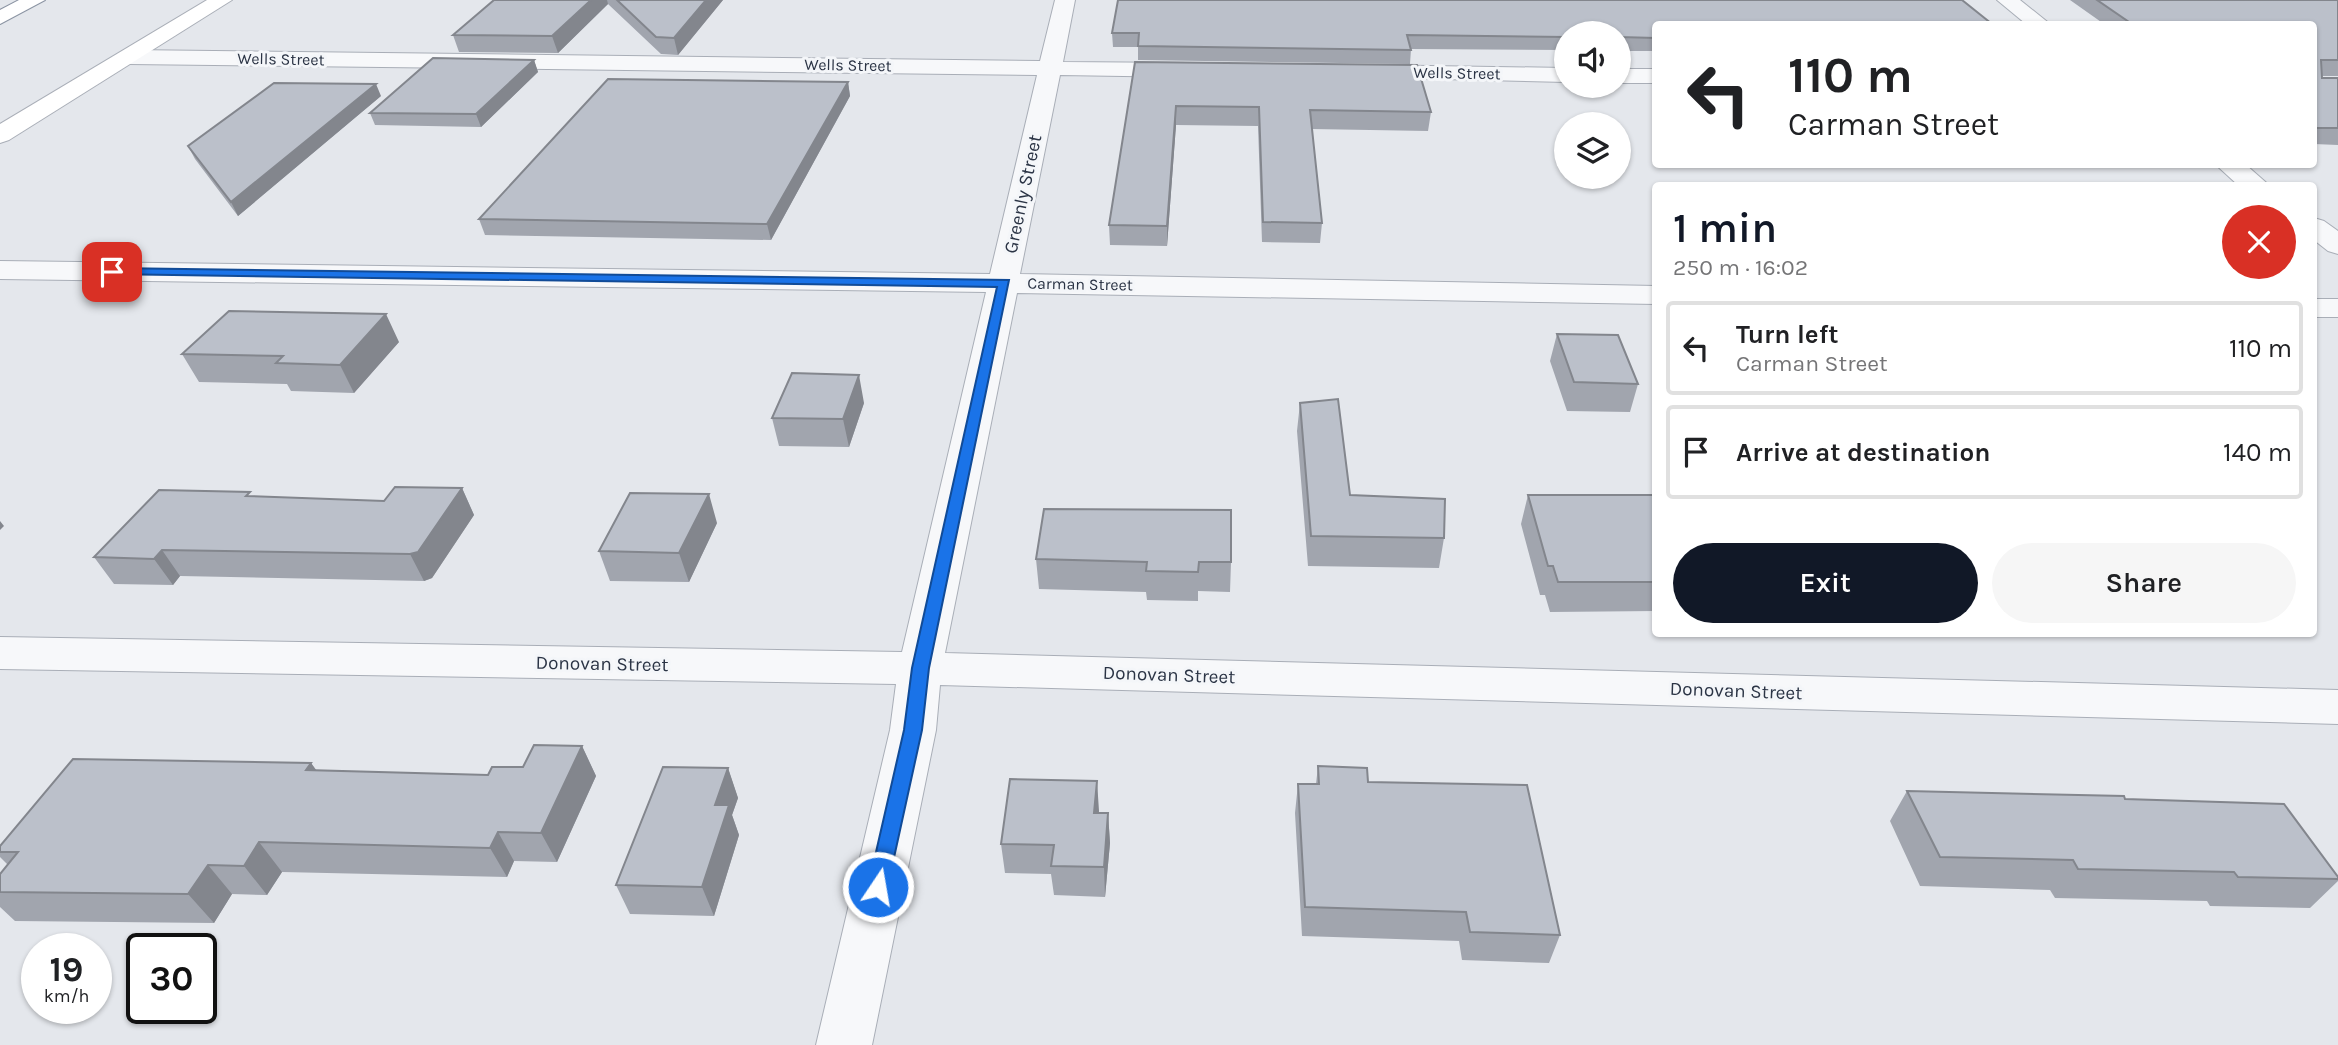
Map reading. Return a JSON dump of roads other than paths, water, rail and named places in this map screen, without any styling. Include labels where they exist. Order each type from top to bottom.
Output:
[{"type":"main road","points":[[0,18],[35,0]]},
{"type":"main road","points":[[0,135],[222,0]]},
{"type":"street","name":"Greenly Street","points":[[844,1045],[913,730],[920,668],[1065,0]]},
{"type":"street","points":[[2007,0],[2035,21]]},
{"type":"street","name":"Wells Street","points":[[129,57],[1203,70]]},
{"type":"street","name":"Wells Street","points":[[1343,72],[1554,75]]},
{"type":"street","points":[[1631,76],[1652,76]]},
{"type":"street","points":[[2233,168],[2252,182]]},
{"type":"street","points":[[2317,229],[2338,245]]},
{"type":"street","name":"Carman Street","points":[[0,270],[1004,283],[1652,295]]},
{"type":"street","points":[[2317,308],[2338,308]]},
{"type":"street","name":"Donovan Street","points":[[0,653],[920,668],[2338,707]]}]
